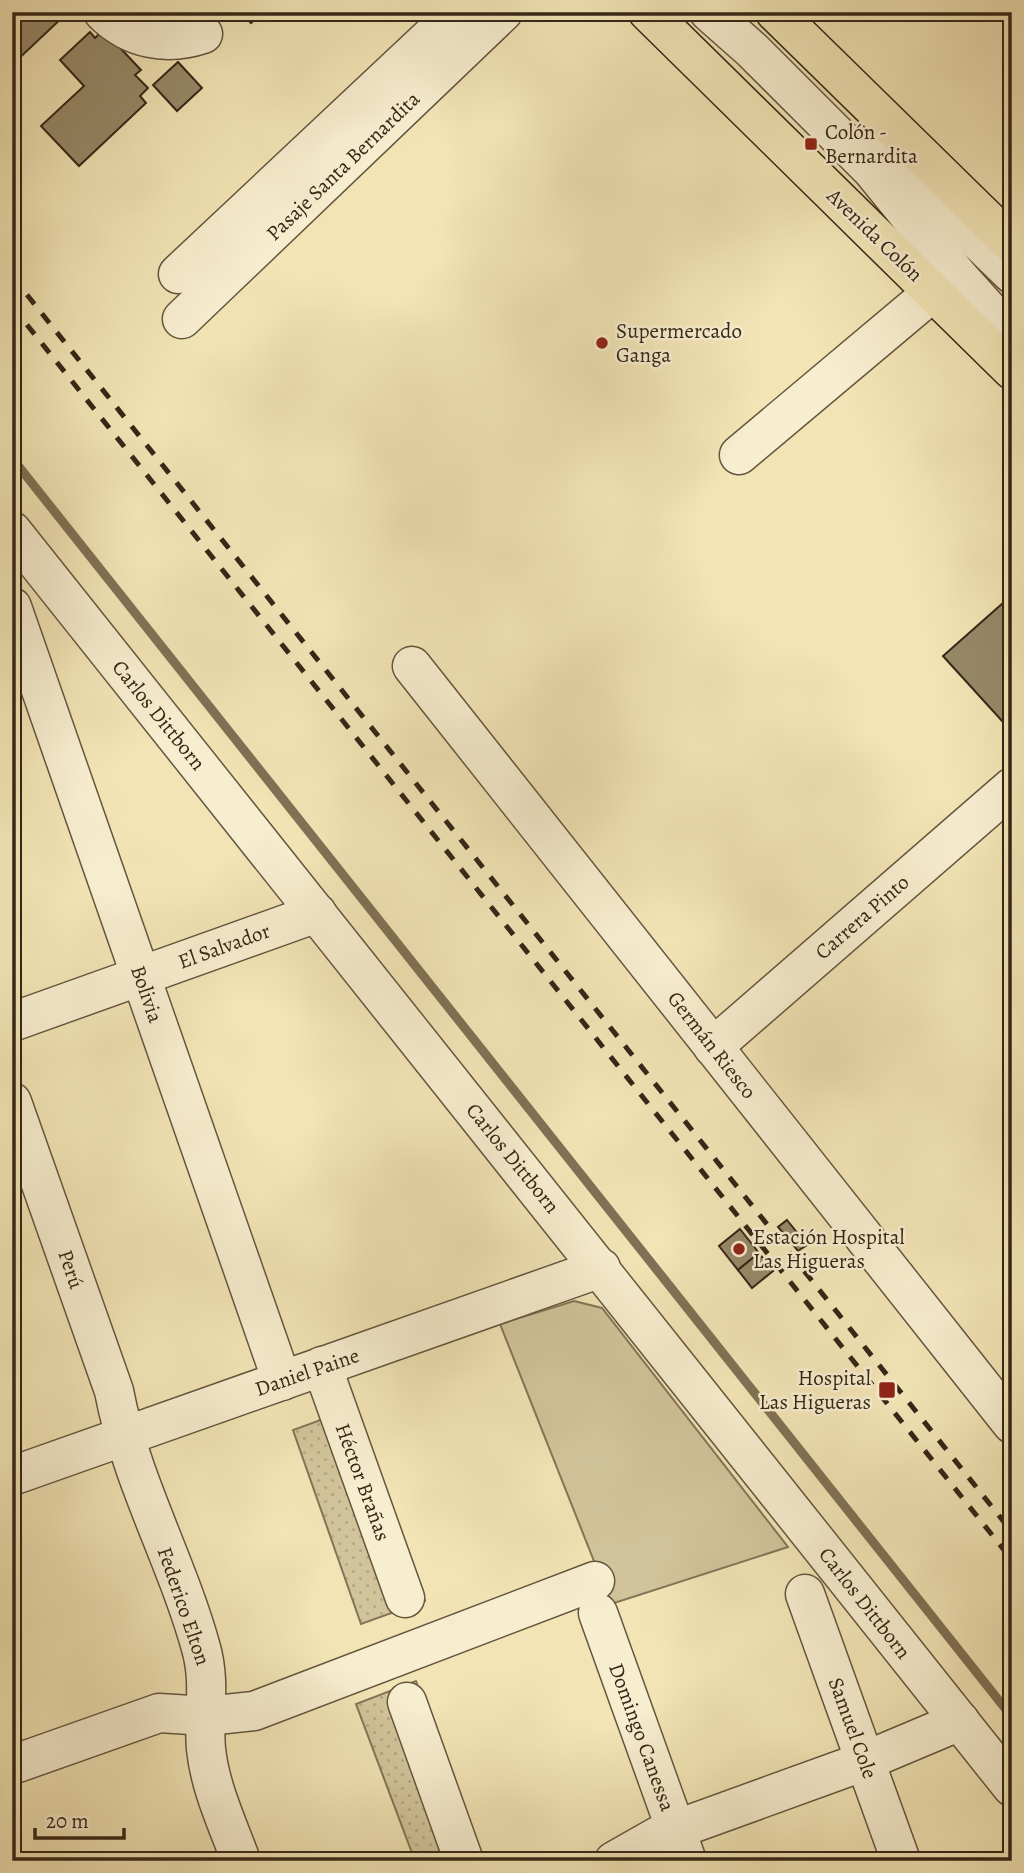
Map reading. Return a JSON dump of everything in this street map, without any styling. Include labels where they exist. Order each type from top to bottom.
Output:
[{"type":"main road","name":"Avenida Colón","points":[[648,12],[1012,370]]},
{"type":"main road","points":[[775,12],[1012,244]]},
{"type":"street","points":[[103,12],[126,29],[154,40],[187,40],[203,34]]},
{"type":"street","points":[[178,274],[457,12]]},
{"type":"street","name":"Pasaje Santa Bernardita","points":[[182,319],[503,12]]},
{"type":"street","points":[[709,12],[752,50],[872,170],[965,285],[1012,336]]},
{"type":"street","points":[[743,12],[1012,274]]},
{"type":"street","points":[[739,455],[933,292]]},
{"type":"street","name":"Carlos Dittborn","points":[[12,531],[1012,1787]]},
{"type":"street","points":[[12,593],[51,579]]},
{"type":"street","name":"Bolivia","points":[[12,607],[282,1381]]},
{"type":"street","name":"Germán Riesco","points":[[412,666],[1012,1424]]},
{"type":"street","name":"Carrera Pinto","points":[[713,1046],[1012,787]]},
{"type":"street","name":"El Salvador","points":[[12,1022],[317,913]]},
{"type":"street","name":"Perú","points":[[12,1102],[114,1391],[123,1437]]},
{"type":"street","name":"Daniel Paine","points":[[12,1476],[601,1268]]},
{"type":"street","name":"Héctor Brañas","points":[[322,1366],[405,1598]]},
{"type":"street","name":"Federico Elton","points":[[123,1437],[199,1638],[208,1682],[206,1751],[213,1783],[241,1861]]},
{"type":"street","name":"Samuel Cole","points":[[805,1594],[901,1861]]},
{"type":"street","name":"Domingo Canessa","points":[[207,1716],[254,1711],[597,1597],[681,1845]]},
{"type":"street","points":[[407,1702],[464,1861]]},
{"type":"street","points":[[12,1765],[159,1713],[207,1716]]},
{"type":"street","points":[[614,1861],[681,1845],[865,1760],[960,1721]]},
{"type":"shaded area","points":[[574,1301],[602,1308],[788,1547],[611,1604],[500,1324]]},
{"type":"shaded area","points":[[356,1407],[425,1601],[361,1624],[293,1430]]},
{"type":"shaded area","points":[[416,1681],[484,1861],[415,1861],[356,1704]]},
{"type":"building","points":[[12,12],[67,12],[67,13],[12,65]]},
{"type":"building","points":[[240,12],[263,12],[251,23]]},
{"type":"building","points":[[103,30],[141,70],[135,75],[148,88],[140,96],[146,103],[79,166],[41,126],[84,86],[60,60],[90,32],[95,38]]},
{"type":"building","points":[[178,62],[202,88],[177,111],[153,85]]},
{"type":"building","points":[[1012,595],[1012,732],[943,656]]},
{"type":"building","points":[[787,1220],[807,1245],[798,1251],[778,1227]]},
{"type":"building","name":"Estación Hospital Las Higueras","points":[[740,1229],[759,1253],[738,1270],[719,1246]]},
{"type":"building","points":[[759,1253],[773,1271],[752,1288],[738,1270]]},
{"type":"waterway","points":[[12,458],[1012,1717]]},
{"type":"railway","points":[[12,276],[1012,1532]]},
{"type":"railway","points":[[12,306],[1012,1560]]},
{"type":"place","name":"Colón - Bernardita","points":[[811,144]]},
{"type":"place","name":"Supermercado Ganga","points":[[602,343]]},
{"type":"place","name":"Estación Hospital Las Higueras","points":[[739,1249]]},
{"type":"place","name":"Hospital Las Higueras","points":[[887,1390]]}]
